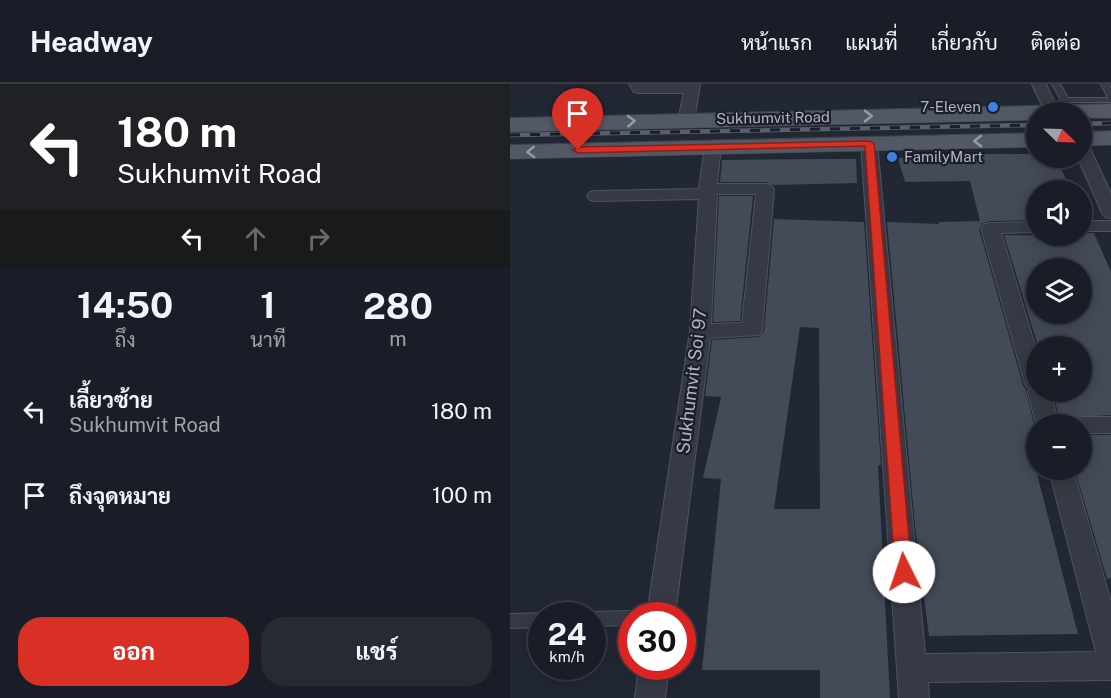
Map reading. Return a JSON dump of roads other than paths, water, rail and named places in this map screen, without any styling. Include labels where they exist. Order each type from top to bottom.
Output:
[{"type":"main road","points":[[1092,111],[1111,111]]},
{"type":"main road","name":"Sukhumvit Road","points":[[510,125],[1026,113]]},
{"type":"main road","points":[[1092,139],[1111,138]]},
{"type":"main road","name":"Sukhumvit Road","points":[[510,152],[1026,140]]},
{"type":"street","points":[[636,84],[639,89],[649,90],[693,86],[686,120]]},
{"type":"street","points":[[1039,84],[1047,102]]},
{"type":"street","points":[[869,143],[914,698]]},
{"type":"street","name":"Sukhumvit Soi 97","points":[[663,602],[700,331],[713,146]]},
{"type":"street","points":[[1091,168],[1111,213]]},
{"type":"street","points":[[596,196],[765,189],[752,330],[700,331]]},
{"type":"street","points":[[1092,226],[1111,226]]},
{"type":"street","points":[[1026,227],[990,228],[1026,350]]},
{"type":"street","points":[[1092,425],[1111,425]]},
{"type":"street","points":[[1064,480],[1111,654]]},
{"type":"street","points":[[911,668],[1111,666]]},
{"type":"street","points":[[650,698],[652,680]]},
{"type":"lane","points":[[1056,84],[1065,100],[1111,98],[1105,84]]},
{"type":"lane","points":[[510,621],[528,620]]},
{"type":"railway","points":[[1092,124],[1111,123]]},
{"type":"railway","points":[[510,135],[1026,125]]},
{"type":"place","name":"7-Eleven","points":[[993,107]]},
{"type":"place","name":"FamilyMart","points":[[892,157]]}]
